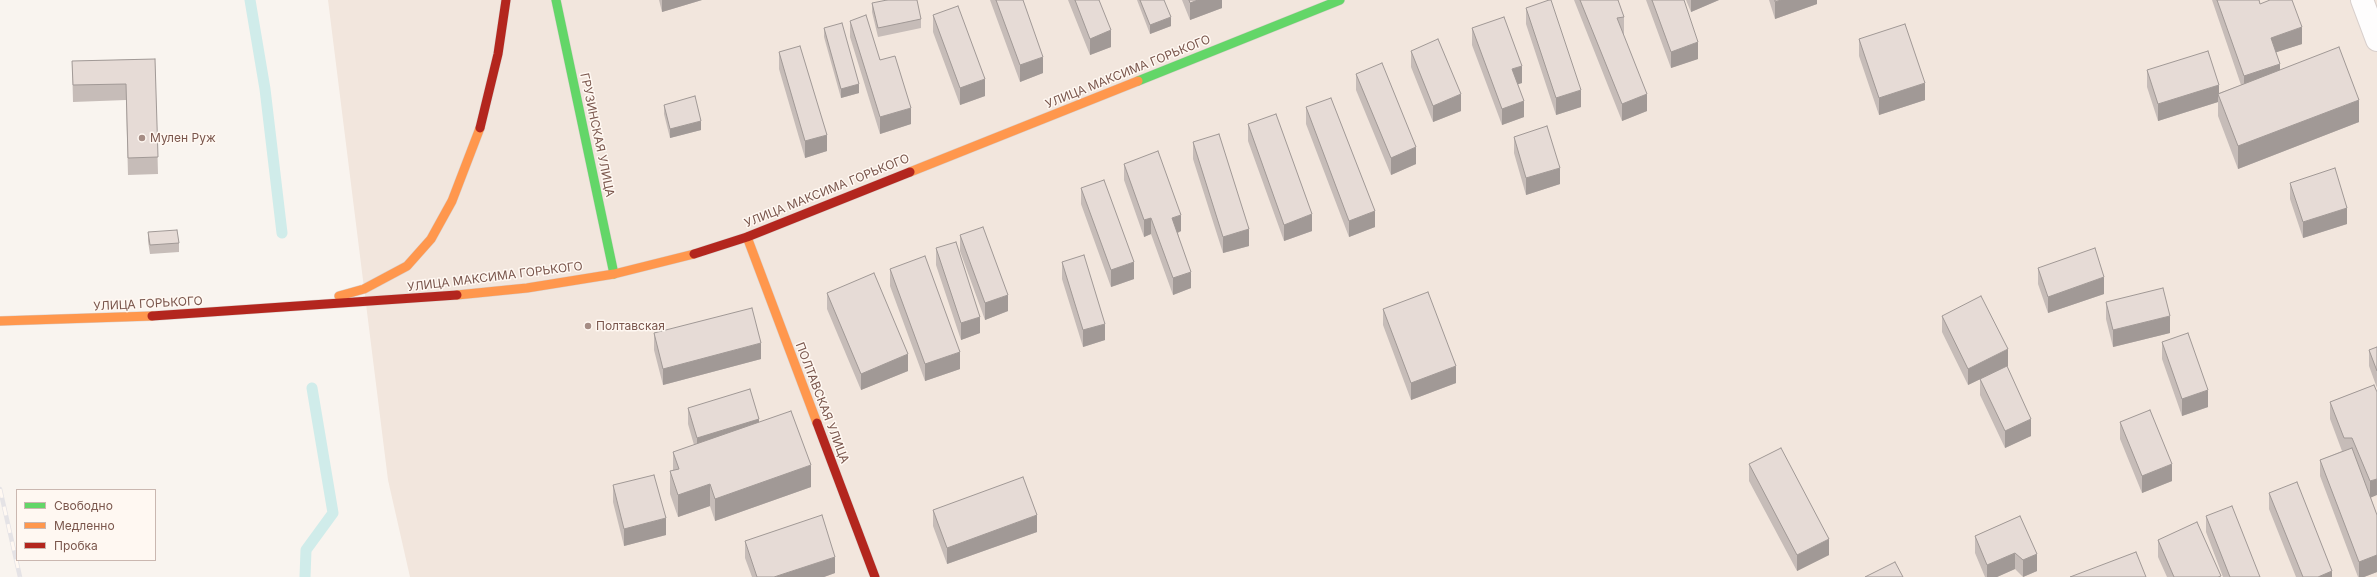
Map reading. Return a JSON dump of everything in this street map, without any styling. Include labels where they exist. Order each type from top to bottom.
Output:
[{"type":"main road","points":[[298,307],[364,289],[408,266],[431,238],[452,202],[478,137],[498,54],[506,0]]},
{"type":"main road","name":"ГРУЗИНСКАЯ УЛИЦА","points":[[556,0],[614,274]]},
{"type":"main road","name":"УЛИЦА МАКСИМА ГОРЬКОГО","points":[[298,307],[527,288],[614,274],[675,260],[746,237],[1340,0]]},
{"type":"main road","name":"ПОЛТАВСКАЯ УЛИЦА","points":[[746,237],[875,577]]},
{"type":"main road","name":"УЛИЦА ГОРЬКОГО","points":[[0,321],[90,320],[298,307]]},
{"type":"street","points":[[2362,0],[2377,40]]},
{"type":"shaded area","points":[[328,0],[2377,0],[2377,577],[410,577],[388,480]]},
{"type":"building","points":[[887,0],[917,0],[921,19],[878,28],[872,3]]},
{"type":"building","points":[[996,0],[1023,0],[1043,57],[1020,65]]},
{"type":"building","points":[[1075,0],[1099,0],[1111,30],[1090,39]]},
{"type":"building","points":[[1140,0],[1164,0],[1171,17],[1150,25]]},
{"type":"building","points":[[1189,0],[1198,0],[1190,3]]},
{"type":"building","points":[[1551,0],[1581,90],[1556,98],[1526,8]]},
{"type":"building","points":[[1580,0],[1618,0],[1624,17],[1617,18],[1647,94],[1622,104]]},
{"type":"building","points":[[1652,0],[1684,0],[1698,42],[1671,52]]},
{"type":"building","points":[[2217,0],[2259,0],[2260,4],[2270,0],[2292,0],[2302,27],[2271,38],[2280,64],[2244,76]]},
{"type":"building","points":[[958,6],[985,79],[960,88],[933,15]]},
{"type":"building","points":[[866,15],[880,60],[895,56],[911,108],[880,117],[850,21]]},
{"type":"building","points":[[1504,17],[1522,66],[1512,69],[1524,101],[1502,109],[1472,28]]},
{"type":"building","points":[[842,23],[859,84],[841,89],[824,28]]},
{"type":"building","points":[[1905,24],[1925,83],[1879,98],[1859,39]]},
{"type":"building","points":[[1438,39],[1461,94],[1433,106],[1411,51]]},
{"type":"building","points":[[800,46],[827,135],[805,141],[779,52]]},
{"type":"building","points":[[2339,47],[2359,100],[2238,146],[2218,94]]},
{"type":"building","points":[[2208,51],[2219,85],[2158,104],[2147,70]]},
{"type":"building","name":"Мулен Руж","points":[[155,59],[158,157],[128,158],[126,84],[73,85],[72,61]]},
{"type":"building","points":[[1382,63],[1416,147],[1391,158],[1356,74]]},
{"type":"building","points":[[695,96],[701,121],[670,129],[664,105]]},
{"type":"building","points":[[1331,98],[1375,211],[1349,221],[1306,107]]},
{"type":"building","points":[[1276,114],[1312,214],[1284,225],[1248,124]]},
{"type":"building","points":[[1547,126],[1560,168],[1526,178],[1514,137]]},
{"type":"building","points":[[1219,134],[1249,229],[1223,237],[1193,142]]},
{"type":"building","points":[[1158,151],[1181,215],[1172,218],[1191,272],[1173,278],[1151,218],[1144,220],[1124,164]]},
{"type":"building","points":[[2335,168],[2347,208],[2303,222],[2290,183]]},
{"type":"building","points":[[1104,180],[1134,262],[1111,270],[1081,188]]},
{"type":"building","points":[[983,227],[1008,295],[985,303],[960,235]]},
{"type":"building","points":[[177,230],[179,243],[150,245],[148,232]]},
{"type":"building","points":[[956,242],[980,317],[961,323],[936,248]]},
{"type":"building","points":[[2095,248],[2104,277],[2048,297],[2038,268]]},
{"type":"building","points":[[1084,255],[1105,324],[1083,330],[1062,262]]},
{"type":"building","points":[[925,256],[960,352],[925,364],[890,269]]},
{"type":"building","points":[[874,273],[908,354],[861,374],[827,293]]},
{"type":"building","points":[[2163,288],[2170,316],[2113,330],[2106,302]]},
{"type":"building","points":[[1428,292],[1456,366],[1411,383],[1383,309]]},
{"type":"building","points":[[1981,296],[2008,349],[1968,369],[1942,316]]},
{"type":"building","points":[[752,308],[761,343],[663,369],[654,333]]},
{"type":"building","points":[[2188,333],[2208,390],[2182,399],[2162,342]]},
{"type":"building","points":[[2377,347],[2377,371],[2369,350]]},
{"type":"building","points":[[2007,366],[2031,419],[2005,431],[1980,379]]},
{"type":"building","points":[[2374,385],[2377,392],[2377,479],[2370,481],[2352,438],[2344,438],[2330,402]]},
{"type":"building","points":[[750,389],[759,419],[697,438],[688,408]]},
{"type":"building","points":[[2150,410],[2172,464],[2142,476],[2120,422]]},
{"type":"building","points":[[791,411],[811,465],[715,499],[710,484],[678,495],[670,471],[679,469],[673,452]]},
{"type":"building","points":[[1781,448],[1829,539],[1797,555],[1749,464]]},
{"type":"building","points":[[2352,448],[2377,515],[2377,555],[2359,562],[2320,460]]},
{"type":"building","points":[[654,475],[666,518],[624,529],[613,485]]},
{"type":"building","points":[[1023,477],[1037,515],[947,548],[933,510]]},
{"type":"building","points":[[2297,482],[2332,571],[2318,577],[2303,577],[2269,493]]},
{"type":"building","points":[[2232,506],[2260,577],[2230,577],[2206,516]]},
{"type":"building","points":[[822,515],[835,557],[774,577],[757,577],[745,541]]},
{"type":"building","points":[[2020,516],[2037,554],[2023,560],[2015,553],[1987,565],[1975,536]]},
{"type":"building","points":[[2197,522],[2221,576],[2174,577],[2158,540]]},
{"type":"building","points":[[2136,552],[2146,577],[2070,577]]},
{"type":"building","points":[[1895,562],[1903,577],[1865,577]]},
{"type":"waterway","points":[[250,0],[265,89],[282,233]]},
{"type":"waterway","points":[[305,577],[306,550],[333,513],[312,388]]},
{"type":"railway","points":[[0,489],[16,559]]},
{"type":"railway","points":[[16,561],[20,577]]},
{"type":"traffic: fast","points":[[556,0],[614,274]]},
{"type":"traffic: fast","points":[[1138,81],[1340,0]]},
{"type":"traffic: slow","points":[[910,172],[1138,81]]},
{"type":"traffic: slow","points":[[339,296],[364,289],[407,266],[431,239],[452,201],[480,128]]},
{"type":"traffic: slow","points":[[747,237],[817,423]]},
{"type":"traffic: slow","points":[[457,295],[527,288],[614,274],[694,254]]},
{"type":"traffic: slow","points":[[0,321],[152,316]]},
{"type":"traffic: jam","points":[[480,128],[498,54],[506,0]]},
{"type":"traffic: jam","points":[[694,254],[747,237],[910,172]]},
{"type":"traffic: jam","points":[[152,316],[457,295]]},
{"type":"traffic: jam","points":[[817,423],[875,577]]},
{"type":"place","name":"Мулен Руж","points":[[142,138]]},
{"type":"place","name":"Полтавская","points":[[588,326]]}]
